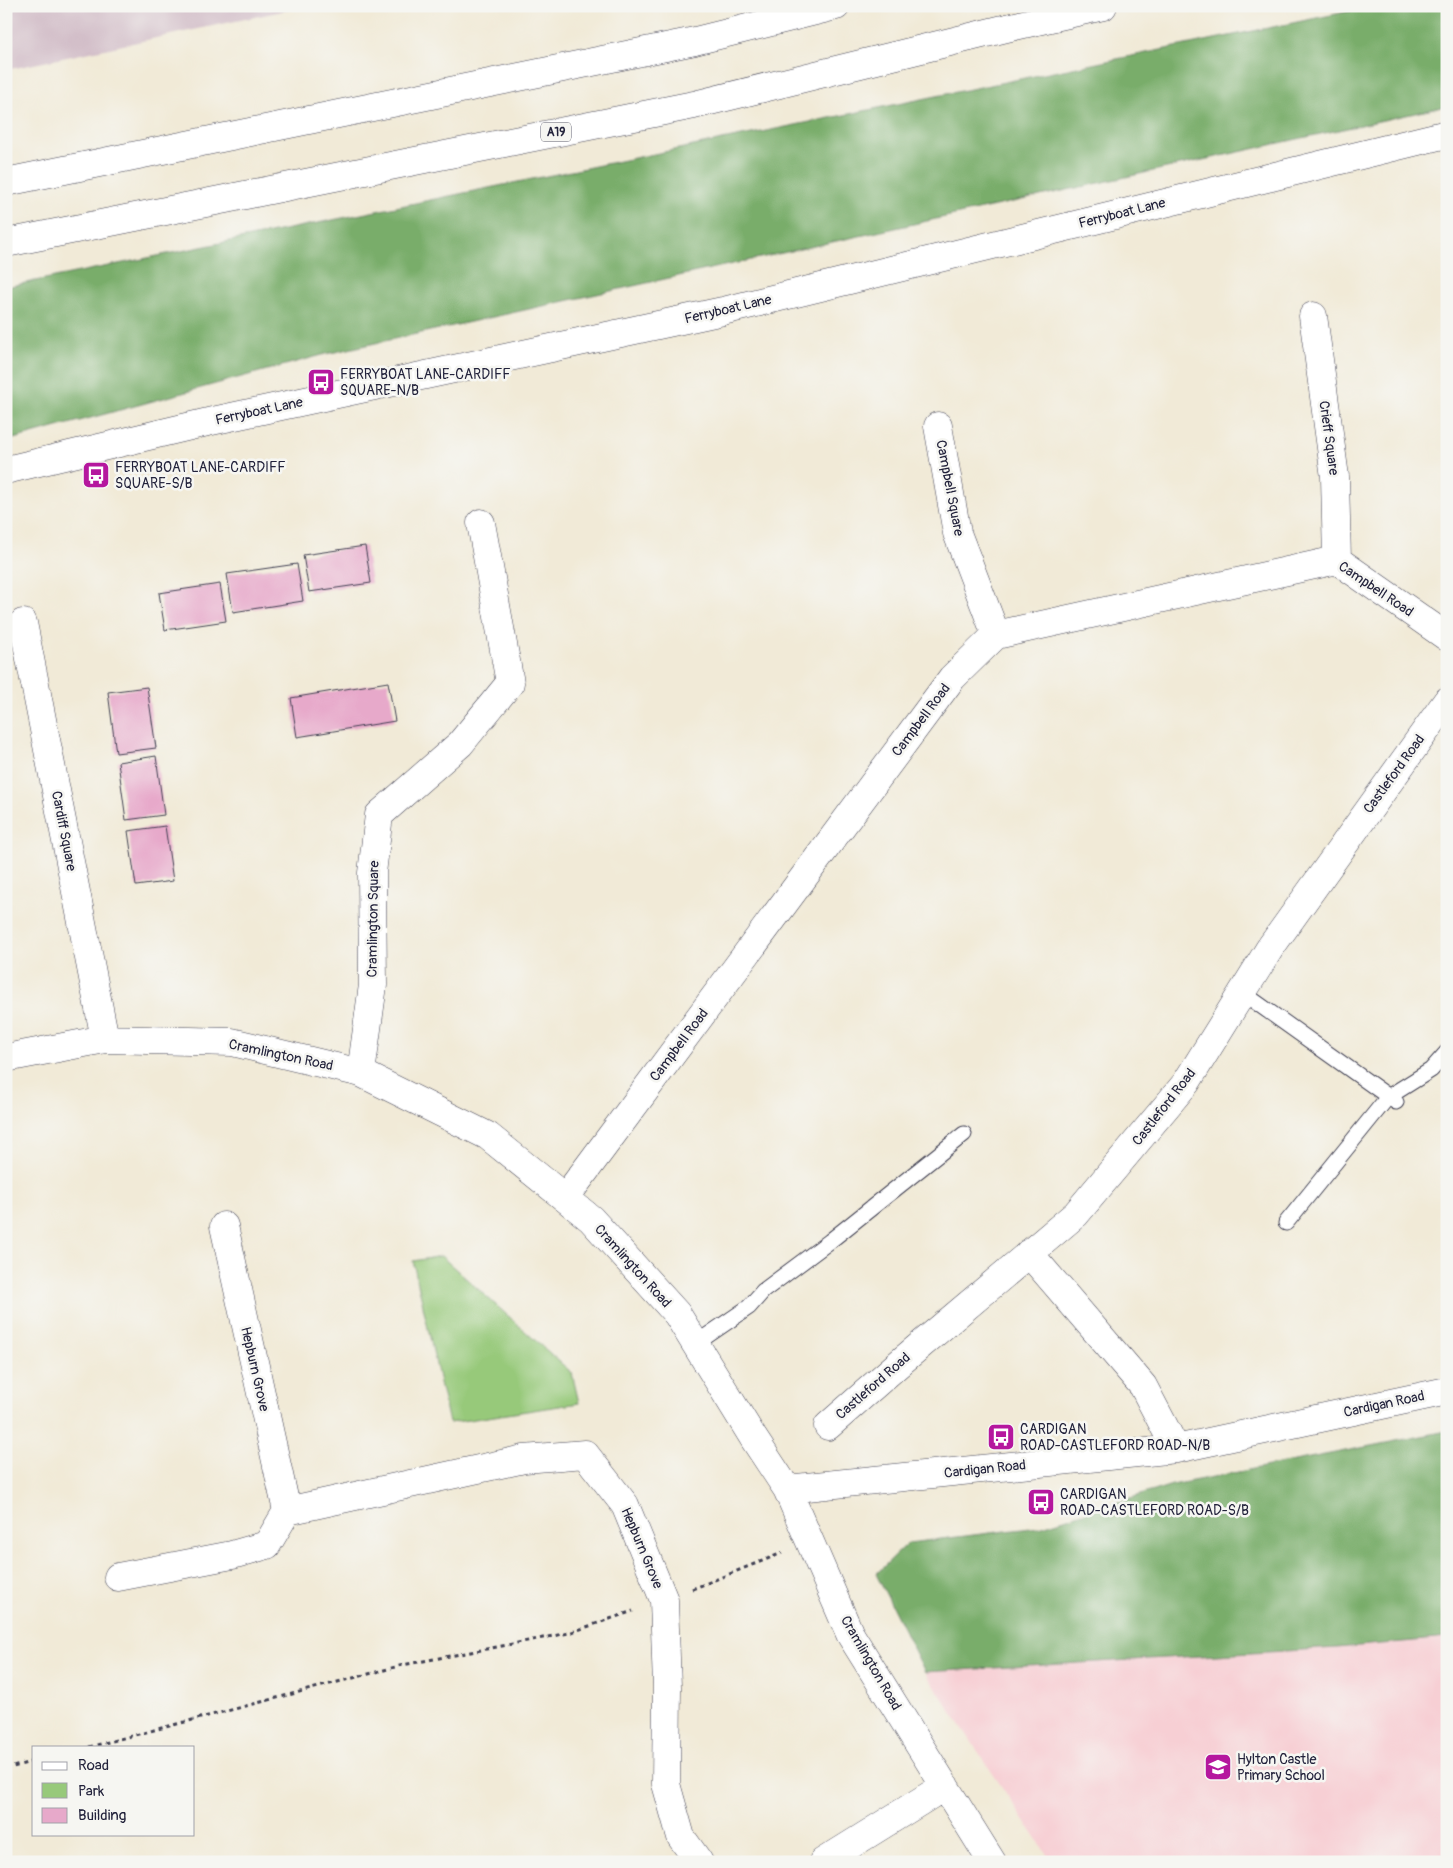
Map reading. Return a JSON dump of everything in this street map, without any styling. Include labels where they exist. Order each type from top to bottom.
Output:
[{"type":"main road","points":[[6,182],[695,41],[836,6]]},
{"type":"main road","name":"A19","points":[[6,244],[694,105],[1103,6]]},
{"type":"main road","name":"Ferryboat Lane","points":[[6,470],[212,421],[723,311],[1447,134]]},
{"type":"main road","name":"Crieff Square","points":[[1313,316],[1335,478],[1337,560]]},
{"type":"main road","name":"Campbell Square","points":[[938,426],[957,533],[996,635]]},
{"type":"main road","name":"Cramlington Square","points":[[361,1072],[373,985],[372,873],[379,815],[460,744],[510,683],[480,523]]},
{"type":"main road","name":"Campbell Road","points":[[565,1198],[952,678],[996,635],[1337,560],[1447,638]]},
{"type":"main road","name":"Cardiff Square","points":[[23,623],[105,1039]]},
{"type":"main road","name":"Castleford Road","points":[[828,1426],[1076,1214],[1186,1084],[1276,940],[1447,701]]},
{"type":"main road","name":"Cramlington Road","points":[[6,1058],[105,1039],[232,1042],[361,1072],[488,1136],[591,1219],[677,1314],[787,1489],[850,1634],[992,1862]]},
{"type":"main road","name":"Hepburn Grove","points":[[224,1226],[287,1511],[524,1458],[585,1454],[625,1505],[664,1600],[666,1784],[680,1837],[698,1862]]},
{"type":"main road","points":[[1029,1253],[1143,1386],[1176,1449]]},
{"type":"main road","name":"Cardigan Road","points":[[787,1489],[1176,1449],[1447,1391]]},
{"type":"main road","points":[[118,1577],[232,1555],[268,1545],[287,1511]]},
{"type":"main road","points":[[824,1862],[944,1786]]},
{"type":"lane","points":[[1242,993],[1392,1100]]},
{"type":"lane","points":[[1286,1223],[1392,1100],[1431,1070],[1447,1052]]},
{"type":"lane","points":[[695,1344],[749,1307],[763,1291],[830,1241],[964,1134]]},
{"type":"path","points":[[93,1746],[403,1665],[569,1633],[664,1600],[810,1542]]},
{"type":"path","points":[[6,1769],[32,1762]]},
{"type":"shaded area","points":[[6,6],[306,6],[6,70]]},
{"type":"shaded area","name":"Hylton Castle Primary School","points":[[1447,1638],[1447,1862],[1052,1862],[925,1672],[1337,1648]]},
{"type":"green space","points":[[1375,6],[1447,6],[1447,106],[326,354],[6,441],[6,287]]},
{"type":"green space","points":[[441,1256],[572,1373],[579,1403],[449,1423],[413,1261]]},
{"type":"green space","points":[[1447,1431],[1447,1638],[1337,1648],[925,1672],[876,1574],[908,1543],[1039,1527],[1172,1485]]},
{"type":"building","points":[[365,546],[371,583],[309,592],[303,555]]},
{"type":"building","points":[[297,564],[303,601],[233,612],[227,574]]},
{"type":"building","points":[[220,584],[226,621],[165,630],[159,593]]},
{"type":"building","points":[[388,682],[395,721],[297,737],[291,698]]},
{"type":"building","points":[[147,687],[156,748],[116,753],[108,692]]},
{"type":"building","points":[[156,756],[164,815],[126,820],[118,762]]},
{"type":"building","points":[[165,826],[173,881],[136,886],[128,831]]},
{"type":"place","name":"FERRYBOAT LANE-CARDIFF SQUARE-N/B","points":[[321,382]]},
{"type":"place","name":"FERRYBOAT LANE-CARDIFF SQUARE-S/B","points":[[96,475]]},
{"type":"place","name":"CARDIGAN ROAD-CASTLEFORD ROAD-N/B","points":[[1001,1437]]},
{"type":"place","name":"CARDIGAN ROAD-CASTLEFORD ROAD-S/B","points":[[1041,1502]]},
{"type":"place","name":"Hylton Castle Primary School","points":[[1218,1767]]}]
